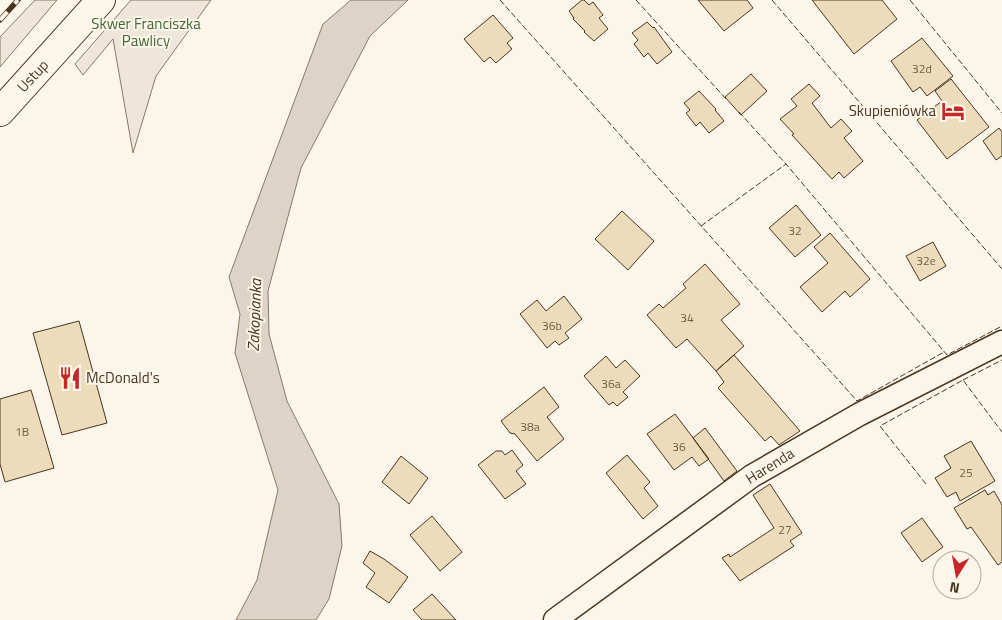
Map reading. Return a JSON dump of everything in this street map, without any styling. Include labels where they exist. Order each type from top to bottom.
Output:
[{"type":"main road","name":"Ustup","points":[[0,112],[102,0]]},
{"type":"street","name":"Harenda","points":[[555,620],[752,476],[860,414],[1002,342]]},
{"type":"green space","points":[[35,0],[57,0],[0,67],[0,37]]},
{"type":"green space","name":"Skwer Franciszka Pawlicy","points":[[131,0],[211,0],[156,76],[133,153],[113,39],[83,75],[75,64]]},
{"type":"water","name":"Zakopianka","points":[[351,0],[408,0],[370,36],[301,168],[268,291],[269,334],[287,401],[339,504],[342,546],[329,599],[316,620],[236,620],[257,580],[278,490],[235,353],[240,314],[229,277],[323,24]]},
{"type":"building","points":[[582,0],[589,5],[593,2],[603,15],[599,18],[608,29],[594,41],[573,19],[569,11]]},
{"type":"building","points":[[698,0],[747,0],[753,8],[724,31]]},
{"type":"building","points":[[812,0],[882,0],[897,19],[854,54]]},
{"type":"building","points":[[493,15],[513,38],[507,43],[512,49],[496,63],[490,57],[484,62],[464,39]]},
{"type":"building","points":[[647,22],[654,27],[672,52],[657,64],[648,53],[644,57],[634,44],[638,40],[632,33]]},
{"type":"building","points":[[922,38],[953,76],[927,96],[920,87],[913,92],[891,61]]},
{"type":"building","points":[[751,74],[767,91],[741,115],[725,97]]},
{"type":"building","name":"Skupieniówka","points":[[951,79],[989,127],[947,159],[917,120],[942,101],[935,91]]},
{"type":"building","points":[[809,84],[820,96],[812,103],[831,128],[841,119],[852,131],[844,138],[863,161],[844,178],[839,172],[832,179],[780,119],[797,106],[791,99]]},
{"type":"building","points":[[699,91],[716,109],[724,121],[709,133],[700,122],[696,126],[686,113],[690,110],[684,103]]},
{"type":"building","points":[[999,128],[1002,132],[1002,156],[996,160],[983,141]]},
{"type":"building","points":[[796,205],[821,235],[795,257],[769,228]]},
{"type":"building","points":[[622,211],[654,241],[628,270],[595,239]]},
{"type":"building","points":[[830,233],[870,279],[850,297],[845,291],[822,312],[800,287],[828,263],[814,247]]},
{"type":"building","points":[[933,242],[946,266],[920,281],[906,256]]},
{"type":"building","points":[[705,264],[740,304],[721,320],[744,346],[716,371],[687,339],[676,348],[647,315],[659,304],[663,308],[686,288],[683,284]]},
{"type":"building","points":[[564,296],[582,319],[565,333],[569,338],[559,345],[555,341],[547,348],[520,314],[537,300],[546,311]]},
{"type":"building","name":"McDonald's","points":[[79,321],[107,423],[62,435],[33,333]]},
{"type":"building","points":[[734,355],[800,431],[779,445],[771,436],[765,441],[718,388],[724,382],[716,371]]},
{"type":"building","points":[[606,356],[616,368],[625,360],[640,376],[623,392],[628,397],[617,406],[613,402],[609,405],[584,376]]},
{"type":"building","points":[[544,387],[559,407],[547,417],[564,439],[537,461],[515,434],[510,433],[501,421]]},
{"type":"building","points":[[31,390],[54,468],[5,482],[0,464],[0,399]]},
{"type":"building","points":[[675,414],[709,459],[699,466],[692,457],[674,470],[647,434]]},
{"type":"building","points":[[705,428],[737,471],[724,481],[693,438]]},
{"type":"building","points":[[971,441],[995,481],[960,501],[956,492],[947,497],[935,478],[951,468],[944,456]]},
{"type":"building","points":[[512,450],[523,465],[516,471],[526,484],[505,499],[478,465],[496,451],[502,451],[505,455]]},
{"type":"building","points":[[627,455],[650,482],[644,488],[658,506],[643,519],[606,473]]},
{"type":"building","points":[[401,456],[428,478],[409,504],[382,482]]},
{"type":"building","points":[[770,484],[802,533],[790,541],[794,546],[740,581],[722,558],[729,554],[730,557],[774,528],[753,495]]},
{"type":"building","points":[[985,490],[988,495],[994,491],[1002,505],[1002,562],[998,565],[971,527],[967,529],[954,508]]},
{"type":"building","points":[[432,516],[462,552],[440,571],[410,535]]},
{"type":"building","points":[[922,518],[943,547],[939,550],[932,550],[932,555],[922,562],[901,533]]},
{"type":"building","points":[[370,551],[408,577],[389,603],[366,587],[375,573],[363,563]]},
{"type":"building","points":[[432,594],[456,620],[422,620],[413,610]]},
{"type":"railway","points":[[0,20],[18,0]]},
{"type":"fence","points":[[500,0],[857,401],[944,352]]},
{"type":"fence","points":[[636,0],[727,100]]},
{"type":"fence","points":[[772,0],[1002,269]]},
{"type":"fence","points":[[910,0],[1002,113]]},
{"type":"fence","points":[[739,112],[786,164],[947,355],[1002,326]]},
{"type":"fence","points":[[701,226],[786,164]]},
{"type":"fence","points":[[963,380],[1002,360]]},
{"type":"fence","points":[[926,484],[880,426],[963,380],[1002,432]]},
{"type":"place","name":"Skupieniówka","points":[[953,111]]},
{"type":"place","name":"McDonald's","points":[[70,378]]}]
